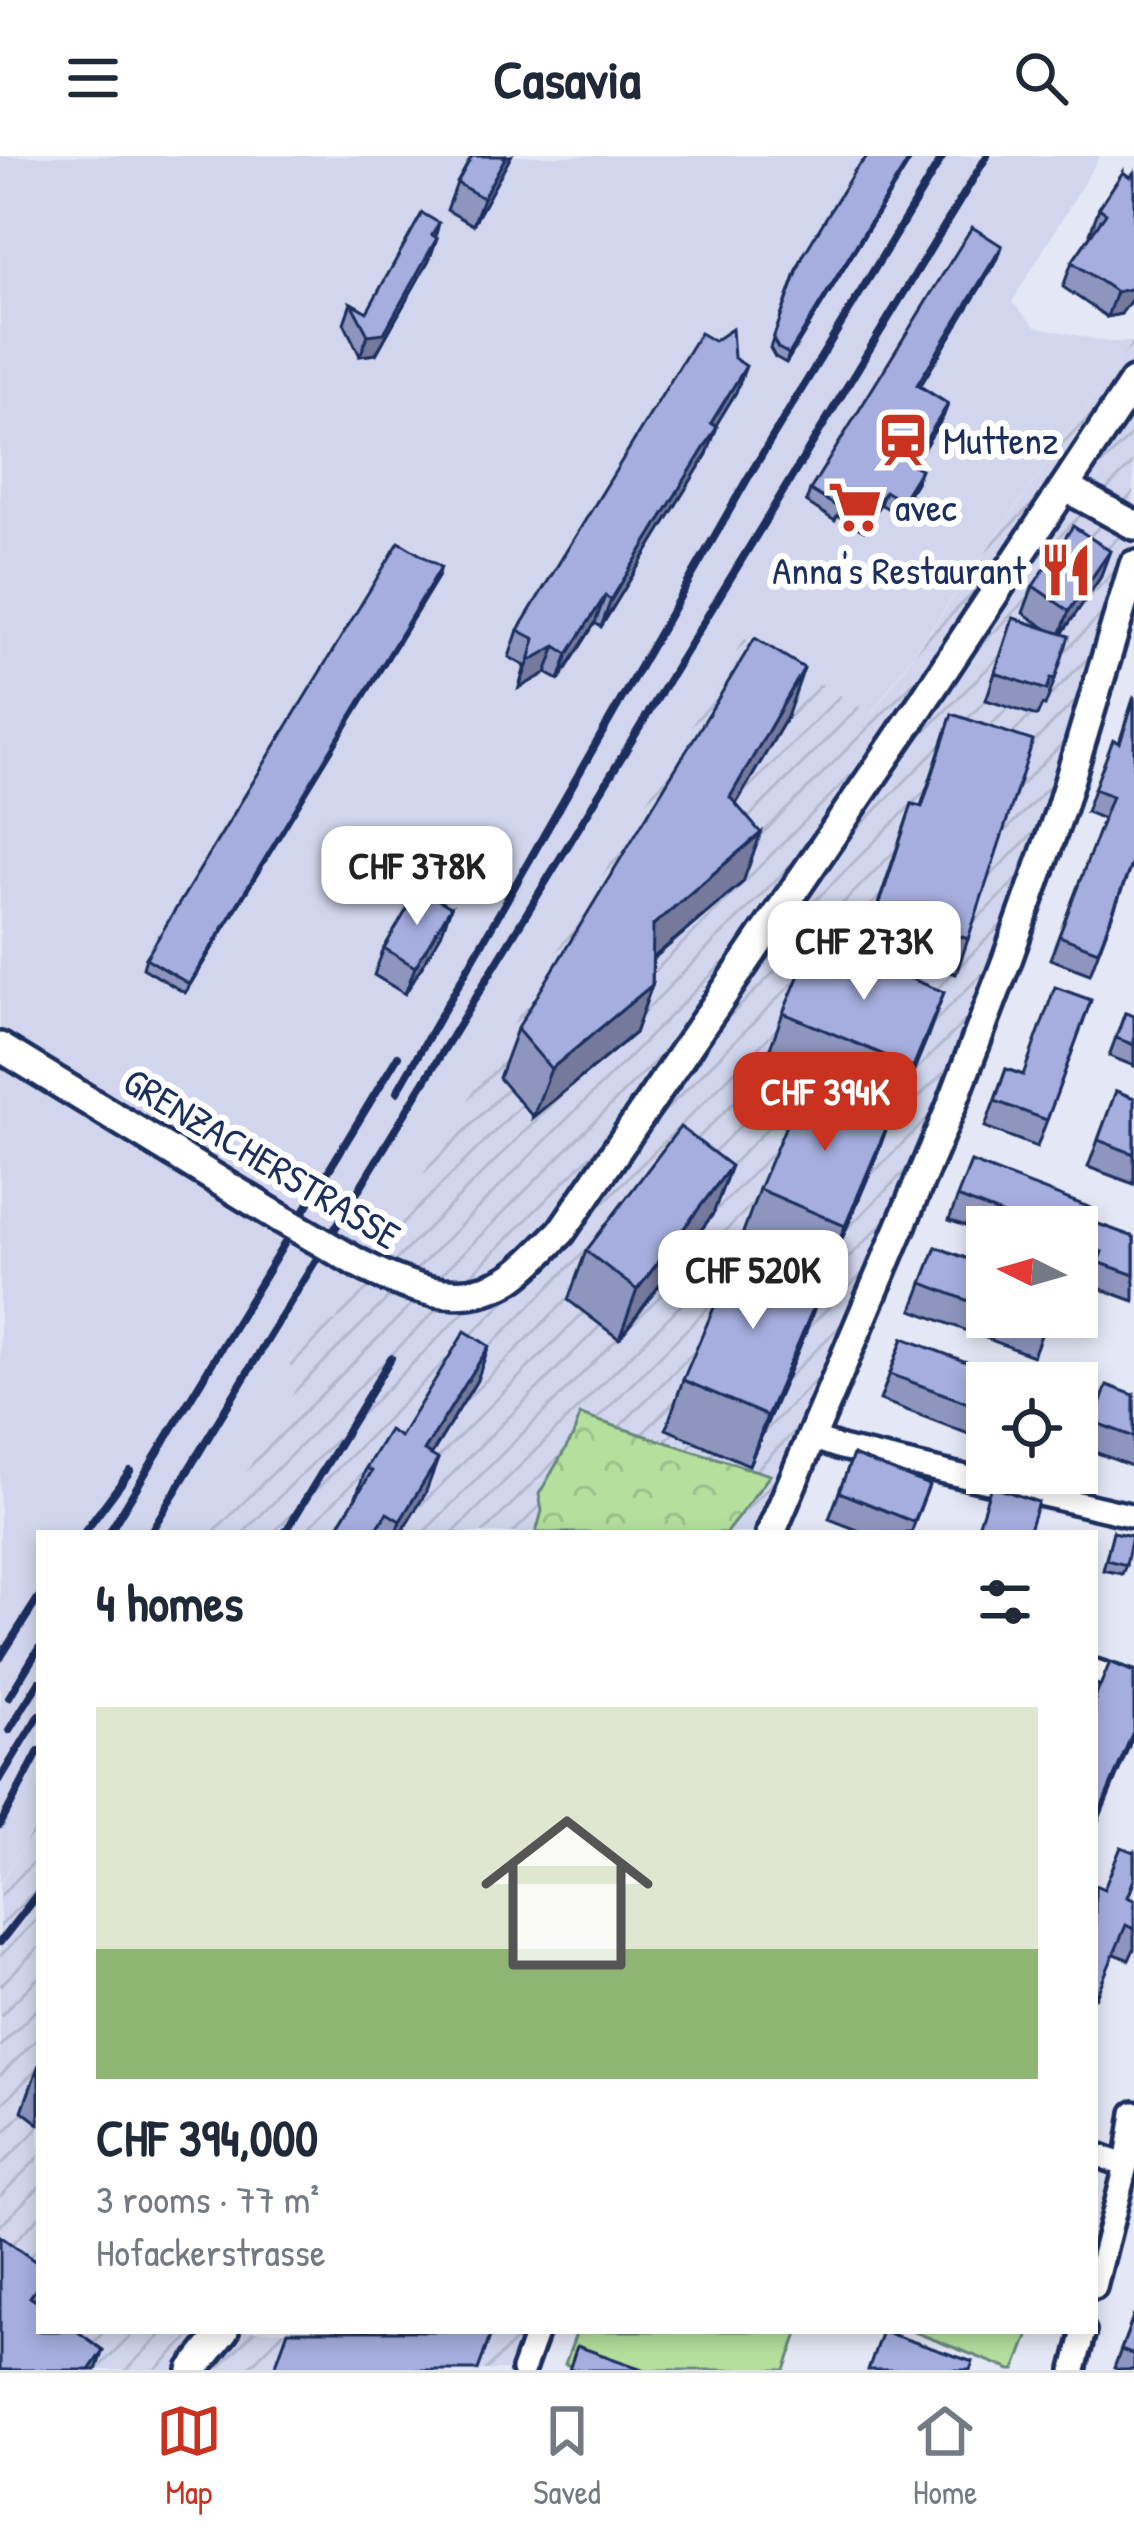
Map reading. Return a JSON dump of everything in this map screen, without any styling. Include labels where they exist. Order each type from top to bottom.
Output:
[{"type":"street","name":"GRENZACHERSTRASSE","points":[[0,1047],[394,1282],[459,1294],[513,1276],[561,1232],[920,706],[1134,382]]},
{"type":"street","points":[[1065,488],[1134,525]]},
{"type":"street","points":[[772,1530],[951,1107],[1007,960],[1061,808],[1134,566]]},
{"type":"street","points":[[812,1438],[1134,1516]]},
{"type":"street","points":[[1098,1672],[1134,1684]]},
{"type":"street","points":[[1098,2275],[1134,2114]]},
{"type":"street","points":[[1098,2155],[1126,2166]]},
{"type":"street","points":[[193,2370],[222,2334]]},
{"type":"street","points":[[523,2370],[536,2334]]},
{"type":"street","points":[[1074,2370],[1083,2334]]},
{"type":"shaded area","points":[[0,156],[1100,156],[1012,302],[1035,326],[1107,342],[1132,342],[871,714],[744,638],[335,1323],[317,1317],[288,1363],[305,1375],[212,1530],[36,1530],[36,1824],[0,1884]]},
{"type":"shaded area","points":[[1132,342],[1134,565],[1061,808],[772,1530],[212,1530],[304,1375],[288,1364],[317,1316],[335,1322],[744,638],[872,714]]},
{"type":"shaded area","points":[[36,1824],[36,2334],[536,2334],[523,2370],[0,2370],[0,1885]]},
{"type":"green space","points":[[580,1415],[770,1475],[728,1530],[537,1530],[542,1511],[539,1494]]},
{"type":"green space","points":[[576,2334],[798,2334],[785,2370],[583,2370],[565,2364]]},
{"type":"green space","points":[[920,2334],[1029,2334],[1011,2370]]},
{"type":"building","points":[[472,156],[506,156],[483,198],[457,183]]},
{"type":"building","points":[[868,156],[911,156],[789,354],[773,339],[803,256]]},
{"type":"building","points":[[1123,172],[1130,177],[1134,172],[1134,284],[1116,292],[1072,262],[1106,213],[1099,208]]},
{"type":"building","points":[[422,213],[439,223],[432,235],[437,238],[384,333],[368,335],[351,303],[367,312]]},
{"type":"building","points":[[972,227],[1002,246],[917,385],[948,404],[911,464],[921,469],[901,501],[885,491],[869,519],[842,503],[839,508],[810,490]]},
{"type":"building","points":[[732,329],[734,358],[746,366],[711,423],[717,427],[611,600],[605,596],[568,654],[556,646],[529,661],[535,639],[518,630],[700,333],[714,341]]},
{"type":"building","points":[[1073,526],[1110,551],[1069,611],[1033,586]]},
{"type":"building","points":[[399,542],[441,567],[189,984],[146,958]]},
{"type":"building","points":[[1013,618],[1069,636],[1047,690],[995,673]]},
{"type":"building","points":[[755,638],[804,668],[730,797],[761,833],[653,925],[652,985],[551,1069],[517,1029]]},
{"type":"building","points":[[1134,700],[1134,857],[1098,951],[1059,936],[1112,796],[1094,789],[1113,740],[1120,743]]},
{"type":"building","points":[[952,714],[1033,741],[968,939],[878,909],[912,804],[922,807]]},
{"type":"building","points":[[419,889],[451,907],[415,967],[384,948]]},
{"type":"building","points":[[814,939],[944,992],[913,1067],[783,1013]]},
{"type":"building","points":[[1055,987],[1091,1000],[1047,1120],[995,1101],[1006,1069],[1023,1075]]},
{"type":"building","points":[[1125,1013],[1134,1016],[1134,1045],[1116,1038]]},
{"type":"building","points":[[804,1083],[890,1119],[845,1226],[759,1189]]},
{"type":"building","points":[[1116,1091],[1134,1098],[1134,1154],[1098,1140]]},
{"type":"building","points":[[680,1127],[731,1166],[637,1290],[586,1251]]},
{"type":"building","points":[[971,1162],[1086,1206],[980,1206],[957,1197]]},
{"type":"building","points":[[1098,1224],[1134,1237],[1134,1275],[1098,1262],[1102,1252],[1098,1251]]},
{"type":"building","points":[[936,1247],[966,1258],[966,1300],[922,1283]]},
{"type":"building","points":[[739,1249],[823,1285],[767,1416],[683,1380]]},
{"type":"building","points":[[465,1331],[489,1346],[424,1451],[438,1459],[400,1521],[387,1513],[376,1530],[336,1530],[372,1471],[366,1468],[389,1430],[400,1437]]},
{"type":"building","points":[[903,1338],[966,1362],[966,1402],[890,1374]]},
{"type":"building","points":[[1107,1385],[1134,1395],[1134,1437],[1098,1424]]},
{"type":"building","points":[[853,1455],[929,1485],[914,1522],[839,1492]]},
{"type":"building","points":[[988,1494],[1014,1494],[1038,1502],[1029,1530],[977,1530]]},
{"type":"building","points":[[1113,1532],[1132,1536],[1126,1565],[1106,1560]]},
{"type":"building","points":[[1110,1662],[1134,1672],[1134,1729],[1098,1816],[1098,1691]]},
{"type":"building","points":[[1121,1847],[1134,1852],[1134,1879],[1127,1897],[1134,1900],[1134,1929],[1126,1925],[1098,1992],[1098,1886],[1104,1889]]},
{"type":"building","points":[[0,2236],[36,2262],[36,2288],[30,2297],[36,2301],[36,2334],[81,2334],[103,2350],[89,2370],[0,2370]]},
{"type":"building","points":[[1134,2315],[1134,2355],[1121,2350]]},
{"type":"building","points":[[287,2334],[491,2334],[478,2370],[274,2370]]},
{"type":"building","points":[[881,2334],[973,2362],[970,2370],[868,2370]]},
{"type":"building","points":[[577,2346],[645,2370],[569,2370]]},
{"type":"railway","points":[[397,1092],[749,476],[943,156]]},
{"type":"railway","points":[[152,1530],[987,156]]},
{"type":"railway","points":[[111,1530],[398,1056]]},
{"type":"railway","points":[[287,1530],[391,1358]]},
{"type":"railway","points":[[86,1530],[130,1471]]},
{"type":"railway","points":[[0,1658],[36,1602]]},
{"type":"railway","points":[[9,1697],[36,1653]]},
{"type":"railway","points":[[9,1730],[36,1687]]},
{"type":"railway","points":[[0,1779],[36,1720]]},
{"type":"railway","points":[[0,1825],[36,1757]]},
{"type":"railway","points":[[0,1942],[36,1896]]},
{"type":"place","name":"Muttenz","points":[[903,440]]},
{"type":"place","name":"avec","points":[[855,507]]},
{"type":"place","name":"Anna's Restaurant","points":[[1066,570]]}]
